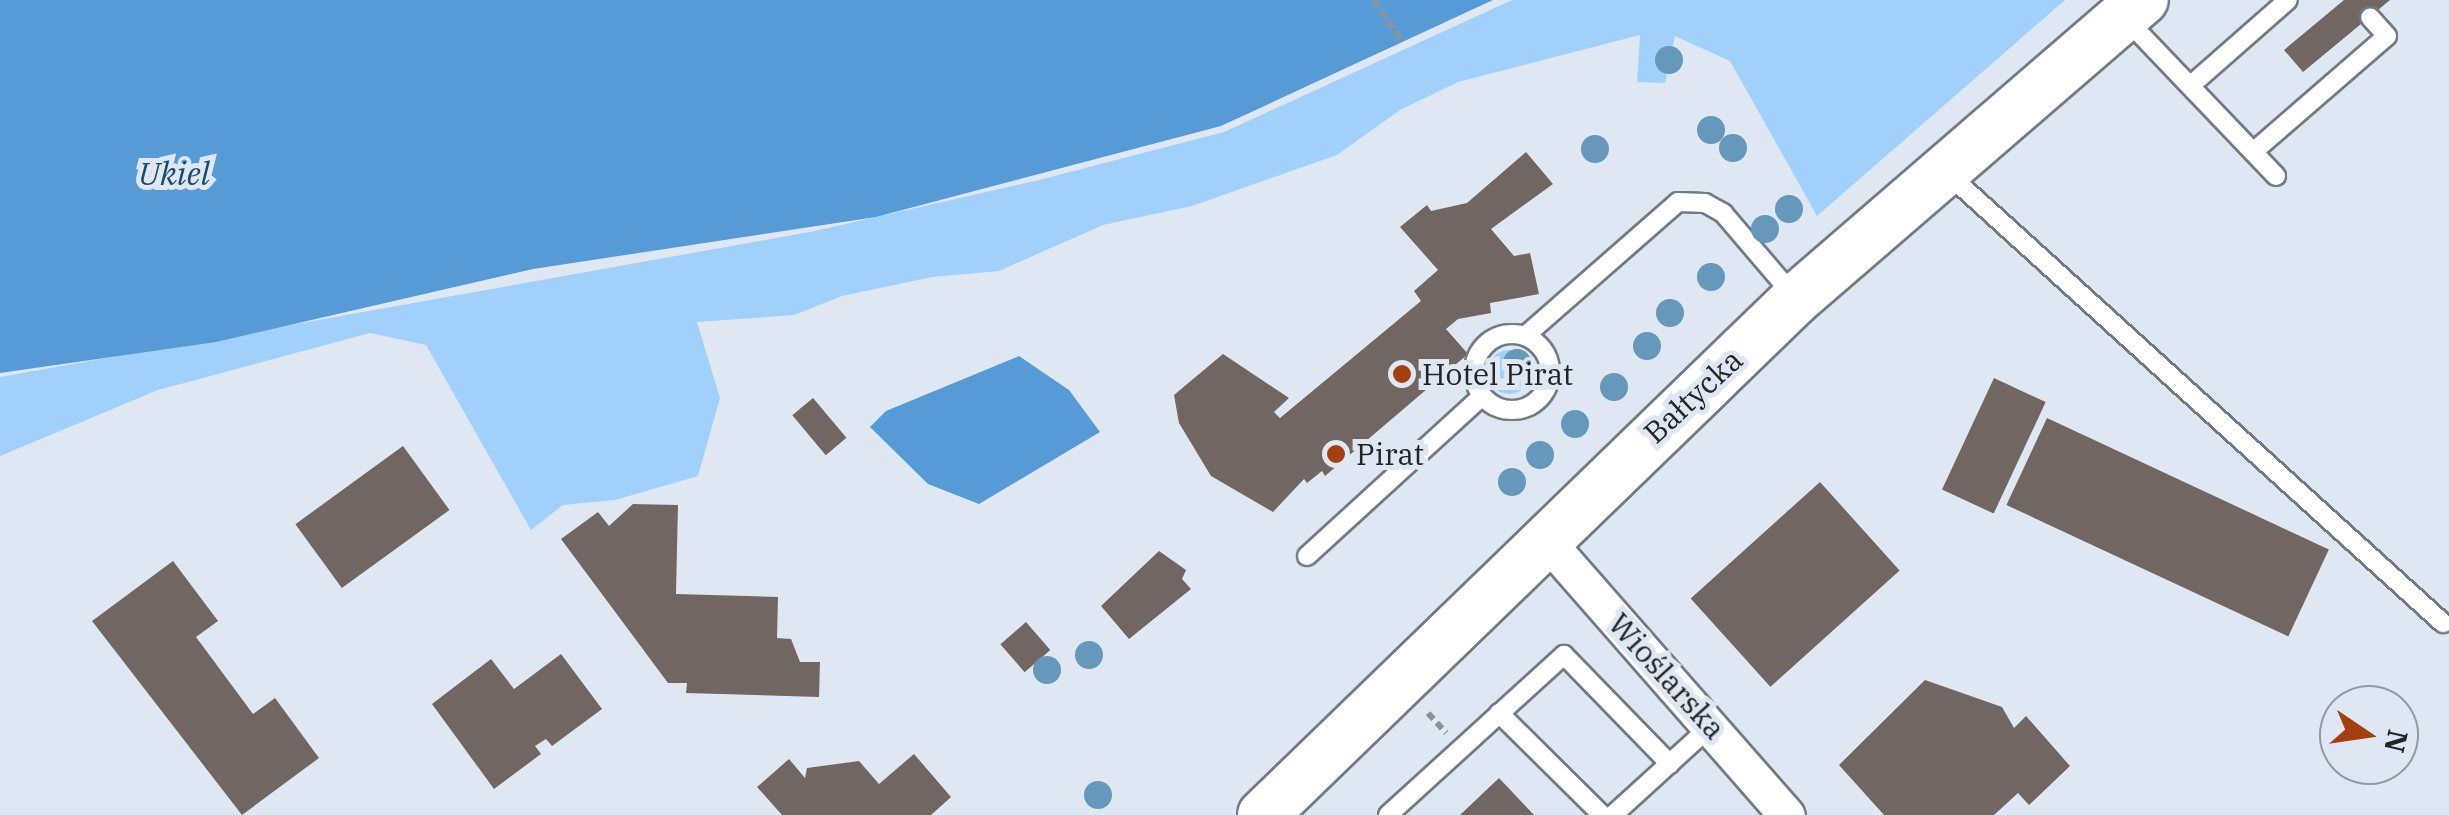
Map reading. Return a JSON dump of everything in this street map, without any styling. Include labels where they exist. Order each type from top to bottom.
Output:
[{"type":"main road","name":"Bałtycka","points":[[1263,815],[1796,299],[2133,8]]},
{"type":"street","name":"Wioślarska","points":[[1545,539],[1787,815]]},
{"type":"lane","points":[[2190,86],[2288,0]]},
{"type":"lane","points":[[2133,8],[2190,86],[2276,176]]},
{"type":"lane","points":[[2253,152],[2387,36],[2370,16]]},
{"type":"lane","points":[[1943,170],[2443,623]]},
{"type":"lane","points":[[1524,336],[1678,202],[1722,213],[1796,299]]},
{"type":"lane","points":[[1500,336],[1524,336],[1544,352],[1546,389],[1516,410],[1482,396],[1474,373],[1481,350],[1500,336]]},
{"type":"lane","points":[[1307,556],[1482,396]]},
{"type":"lane","points":[[1388,815],[1564,655],[1670,764]]},
{"type":"lane","points":[[1499,713],[1602,815]]},
{"type":"lane","points":[[1613,815],[1712,725]]},
{"type":"path","points":[[1374,0],[1402,42]]},
{"type":"path","points":[[1424,708],[1450,737]]},
{"type":"shaded area","points":[[1512,0],[2065,0],[1817,216],[1730,61],[1675,36],[1665,83],[1637,82],[1640,35],[1458,82],[1400,110],[1337,155],[1192,206],[1103,225],[999,271],[932,277],[842,296],[794,315],[697,322],[720,398],[698,476],[615,500],[563,505],[531,530],[426,345],[370,333],[158,390],[0,456],[0,377],[815,231],[1039,180],[1224,132]]},
{"type":"shaded area","points":[[1509,350],[1525,356],[1531,372],[1525,388],[1509,394],[1493,388],[1487,372],[1493,356]]},
{"type":"water","name":"Ukiel","points":[[0,0],[1493,0],[1221,126],[876,217],[533,269],[216,342],[0,373]]},
{"type":"water","points":[[1019,356],[1069,390],[1100,432],[979,504],[928,484],[870,427],[886,411]]},
{"type":"building","points":[[2344,0],[2390,0],[2303,72],[2284,50]]},
{"type":"building","points":[[1526,152],[1553,184],[1491,229],[1514,256],[1530,253],[1539,294],[1490,303],[1491,313],[1458,319],[1446,329],[1468,354],[1325,476],[1322,471],[1307,483],[1304,479],[1273,512],[1211,476],[1179,423],[1174,395],[1223,354],[1289,398],[1274,412],[1280,418],[1421,301],[1414,291],[1438,270],[1400,227],[1427,205],[1431,211],[1467,203]]},
{"type":"building","points":[[1994,378],[2046,402],[1994,514],[1942,489]]},
{"type":"building","points":[[813,398],[846,438],[826,455],[792,415]]},
{"type":"building","points":[[2047,418],[2329,549],[2288,636],[2006,505]]},
{"type":"building","points":[[403,446],[449,510],[342,588],[295,524]]},
{"type":"building","points":[[1820,482],[1900,570],[1770,687],[1691,598]]},
{"type":"building","points":[[633,504],[678,505],[676,594],[778,597],[777,638],[791,639],[800,662],[820,662],[819,697],[686,693],[687,683],[668,683],[561,539],[598,512],[609,526]]},
{"type":"building","points":[[1159,551],[1186,570],[1182,579],[1191,589],[1129,639],[1101,606]]},
{"type":"building","points":[[173,561],[218,621],[196,637],[253,714],[275,698],[319,758],[242,815],[92,621]]},
{"type":"building","points":[[1026,622],[1050,650],[1025,672],[1000,644]]},
{"type":"building","points":[[561,654],[602,709],[552,746],[546,739],[535,746],[541,754],[494,789],[432,704],[491,659],[514,689]]},
{"type":"building","points":[[1925,680],[2002,707],[2014,728],[2026,716],[2070,766],[2029,805],[2018,793],[1994,815],[1884,815],[1839,765]]},
{"type":"building","points":[[914,754],[951,797],[931,815],[782,815],[757,787],[789,759],[805,778],[807,768],[859,761],[879,784]]},
{"type":"building","points":[[1499,778],[1534,815],[1460,815]]},
{"type":"place","name":"Hotel Pirat","points":[[1402,374]]},
{"type":"place","name":"Pirat","points":[[1336,454]]}]
